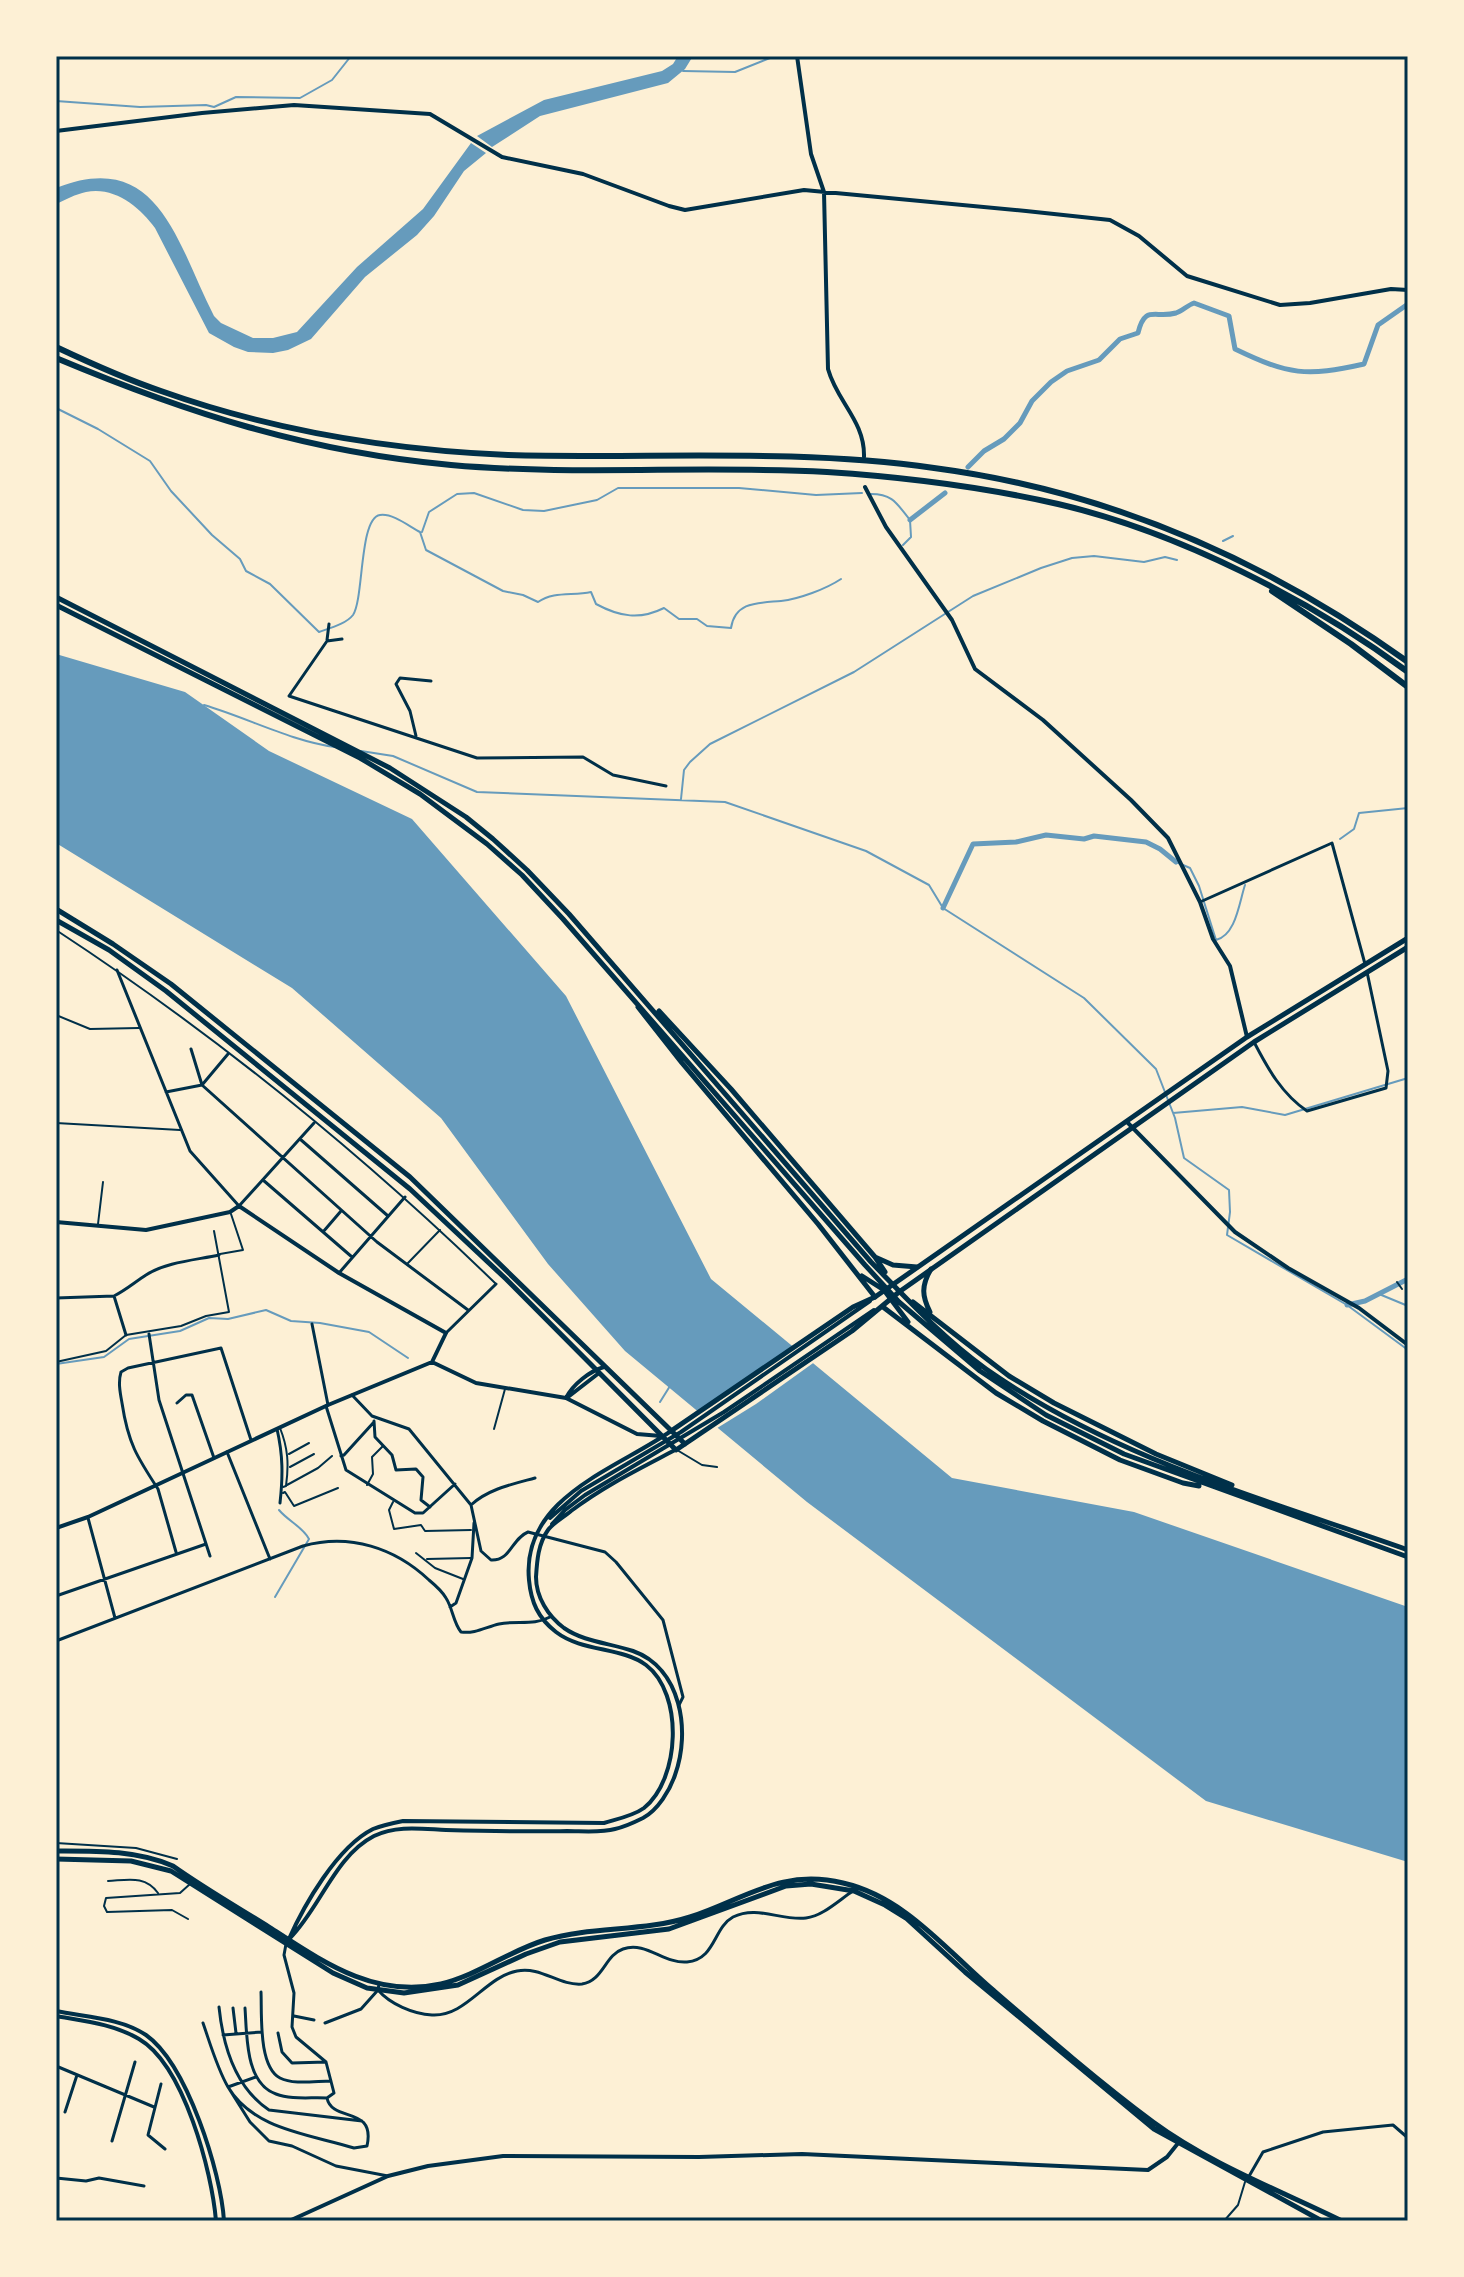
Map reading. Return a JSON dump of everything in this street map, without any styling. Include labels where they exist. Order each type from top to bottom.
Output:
[{"type":"highway","points":[[56,347],[159,391],[276,425],[346,439],[505,454],[681,455],[892,463],[1049,490],[1140,517],[1188,536],[1338,613],[1406,660]]},
{"type":"highway","points":[[56,358],[124,387],[234,425],[309,444],[396,459],[556,470],[736,470],[851,475],[996,491],[1060,504],[1148,532],[1260,582],[1331,619],[1408,672]]},
{"type":"highway","points":[[1260,582],[1408,687]]},
{"type":"main road","points":[[56,597],[363,753],[466,817],[547,889],[871,1262],[961,1349],[1027,1396],[1083,1428],[1152,1459],[1408,1550]]},
{"type":"main road","points":[[56,605],[360,758],[460,822],[522,875],[899,1302],[1002,1386],[1080,1433],[1150,1465],[1408,1557]]},
{"type":"main road","points":[[56,909],[171,984],[410,1177],[685,1444]]},
{"type":"main road","points":[[56,920],[109,950],[166,991],[315,1109],[449,1223],[676,1450],[852,1331],[899,1292],[1254,1042],[1408,947]]},
{"type":"main road","points":[[671,1431],[853,1307],[875,1297],[1247,1037],[1408,938]]},
{"type":"main road","points":[[632,996],[682,1063],[875,1297]]},
{"type":"main road","points":[[648,1003],[663,1015],[731,1089],[875,1257],[899,1292],[931,1313],[1009,1376],[1054,1403],[1156,1454],[1222,1479],[1243,1491]]},
{"type":"main road","points":[[1247,1037],[1254,1042]]},
{"type":"main road","points":[[875,1257],[893,1265],[917,1267]]},
{"type":"main road","points":[[931,1269],[923,1285],[923,1299],[931,1313]]},
{"type":"main road","points":[[858,1273],[884,1290],[916,1330]]},
{"type":"main road","points":[[883,1307],[996,1393],[1076,1439],[1169,1479],[1211,1487]]},
{"type":"main road","points":[[56,1851],[153,1858],[340,1976],[404,1993],[439,1990],[472,1980],[515,1956],[565,1935],[669,1923],[757,1888],[783,1881],[810,1879],[860,1888],[890,1901],[910,1915],[992,1989],[1179,2141]]},
{"type":"main road","points":[[56,1859],[131,1861],[155,1865],[191,1881]]},
{"type":"main road","points":[[839,1885],[906,1918],[1124,2106],[1179,2141],[1321,2221]]},
{"type":"main road","points":[[1248,2179],[1342,2221]]},
{"type":"street","points":[[797,56],[811,154],[824,192],[828,369],[832,382],[857,421],[864,457]]},
{"type":"street","points":[[56,131],[294,105],[430,114],[491,151],[515,161],[583,174],[685,210],[804,190],[1110,220],[1139,236],[1187,276],[1280,305],[1391,289],[1408,290]]},
{"type":"street","points":[[865,487],[886,527],[946,612],[975,669],[1043,720],[1168,838],[1201,901],[1213,939],[1230,966],[1247,1037]]},
{"type":"street","points":[[329,624],[327,641],[289,696],[477,758],[583,757],[613,775],[666,786]]},
{"type":"street","points":[[327,641],[342,639]]},
{"type":"street","points":[[416,736],[410,711],[396,684],[400,678],[431,681]]},
{"type":"street","points":[[1201,901],[1332,843],[1365,964]]},
{"type":"street","points":[[117,970],[190,1151],[239,1206],[339,1273],[446,1333]]},
{"type":"street","points":[[1254,1042],[1281,1088],[1307,1111],[1386,1088],[1388,1071],[1367,972]]},
{"type":"street","points":[[191,1049],[202,1085],[370,1236],[468,1310]]},
{"type":"street","points":[[166,1092],[202,1085],[228,1054]]},
{"type":"street","points":[[1127,1122],[1235,1232],[1288,1268],[1359,1308],[1408,1345]]},
{"type":"street","points":[[56,1222],[146,1230],[230,1212],[239,1206],[314,1123]]},
{"type":"street","points":[[300,1139],[388,1216]]},
{"type":"street","points":[[263,1180],[352,1257]]},
{"type":"street","points":[[339,1273],[405,1197]]},
{"type":"street","points":[[323,1232],[341,1211]]},
{"type":"street","points":[[56,1298],[114,1296],[137,1284],[146,1275],[166,1267],[219,1255]]},
{"type":"street","points":[[56,1528],[88,1517],[251,1440],[432,1362],[446,1333],[496,1284]]},
{"type":"street","points":[[114,1296],[126,1335]]},
{"type":"street","points":[[546,1521],[581,1491],[681,1432],[875,1297]]},
{"type":"street","points":[[287,1942],[302,1926],[347,1859],[365,1841],[387,1831],[403,1828],[499,1832],[604,1830],[615,1829],[647,1816],[670,1786],[679,1764],[679,1705],[674,1689],[657,1663],[632,1650],[581,1637],[551,1616],[541,1600],[536,1582],[538,1551],[548,1529],[565,1510],[585,1495],[724,1412],[891,1298]]},
{"type":"street","points":[[312,1324],[327,1406],[346,1470],[415,1513],[423,1513],[455,1484]]},
{"type":"street","points":[[149,1334],[159,1400],[210,1556]]},
{"type":"street","points":[[176,1552],[156,1485],[151,1482],[128,1438],[119,1379],[121,1372],[221,1348],[251,1440]]},
{"type":"street","points":[[432,1362],[476,1383],[566,1398],[637,1434],[663,1437]]},
{"type":"street","points":[[566,1398],[570,1390],[604,1367]]},
{"type":"street","points":[[177,1403],[186,1395],[192,1395],[214,1458]]},
{"type":"street","points":[[352,1395],[375,1419],[409,1429],[471,1505],[481,1551],[491,1560],[503,1558],[516,1539],[528,1532],[605,1552],[616,1562],[663,1620],[683,1697],[679,1705],[671,1708]]},
{"type":"street","points":[[341,1456],[375,1419]]},
{"type":"street","points":[[375,1419],[375,1437],[392,1455],[396,1470],[416,1469],[423,1477],[421,1500],[430,1507]]},
{"type":"street","points":[[278,1428],[283,1454],[280,1503]]},
{"type":"street","points":[[245,2008],[256,2077],[266,2089],[274,2094],[327,2098],[334,2093],[326,2062],[296,2037],[292,2027],[294,1993],[284,1955],[296,1922],[345,1851],[374,1828],[403,1821],[604,1823],[641,1809],[658,1791],[667,1774],[673,1725],[663,1684],[645,1663],[578,1644],[543,1621],[533,1603],[528,1571],[531,1550],[552,1509],[590,1479],[671,1431]]},
{"type":"street","points":[[548,1529],[597,1492],[676,1450]]},
{"type":"street","points":[[227,1452],[270,1559]]},
{"type":"street","points":[[471,1505],[479,1497],[535,1478]]},
{"type":"street","points":[[88,1517],[115,1618]]},
{"type":"street","points":[[450,1607],[456,1603],[472,1558],[474,1519]]},
{"type":"street","points":[[56,1641],[303,1546],[338,1541],[379,1548],[418,1570],[446,1598],[461,1632],[468,1633],[502,1623],[543,1621],[551,1616]]},
{"type":"street","points":[[56,1596],[206,1544]]},
{"type":"street","points":[[325,2023],[361,2009],[378,1987],[386,1999],[416,2012],[441,2015],[452,2012],[506,1974],[529,1970],[582,1984],[598,1976],[620,1950],[636,1947],[673,1960],[694,1960],[709,1952],[730,1919],[751,1912],[806,1918],[824,1911],[860,1888]]},
{"type":"street","points":[[261,1992],[262,2032],[269,2068],[278,2077],[290,2080],[331,2081]]},
{"type":"street","points":[[219,2007],[223,2035],[240,2082],[257,2102],[269,2110],[362,2121]]},
{"type":"street","points":[[233,2008],[236,2033]]},
{"type":"street","points":[[56,2013],[128,2026],[146,2035],[173,2064],[223,2196],[224,2221]]},
{"type":"street","points":[[294,2016],[314,2020]]},
{"type":"street","points":[[203,2023],[228,2087],[250,2122],[269,2141],[292,2146],[336,2166],[388,2176]]},
{"type":"street","points":[[223,2035],[262,2032]]},
{"type":"street","points":[[278,2033],[282,2052],[292,2063],[326,2062]]},
{"type":"street","points":[[112,2141],[135,2062]]},
{"type":"street","points":[[56,2066],[154,2107]]},
{"type":"street","points":[[65,2112],[77,2075]]},
{"type":"street","points":[[228,2087],[256,2077]]},
{"type":"street","points":[[161,2084],[148,2135],[165,2149]]},
{"type":"street","points":[[228,2087],[250,2114],[266,2123],[354,2148],[367,2146],[368,2133],[362,2121],[356,2115],[335,2111],[329,2106],[327,2098]]},
{"type":"street","points":[[1248,2179],[1263,2152],[1323,2132],[1393,2125],[1408,2138]]},
{"type":"street","points":[[197,2127],[214,2194],[216,2221]]},
{"type":"street","points":[[289,2221],[388,2176],[428,2166],[503,2156],[802,2154],[1148,2170],[1167,2157],[1179,2141]]},
{"type":"street","points":[[56,2178],[86,2181],[99,2178],[144,2186]]},
{"type":"lane","points":[[56,930],[117,970],[314,1123],[405,1197],[496,1284]]},
{"type":"lane","points":[[56,1015],[90,1029],[140,1028]]},
{"type":"lane","points":[[56,1124],[181,1130]]},
{"type":"lane","points":[[98,1226],[103,1182]]},
{"type":"lane","points":[[219,1255],[243,1250],[230,1212]]},
{"type":"lane","points":[[408,1263],[440,1230]]},
{"type":"lane","points":[[56,1362],[106,1351],[126,1335],[149,1334],[229,1312],[214,1231]]},
{"type":"lane","points":[[1397,1282],[1402,1289]]},
{"type":"lane","points":[[494,1429],[505,1388]]},
{"type":"lane","points":[[278,1428],[288,1455],[283,1489],[294,1506],[338,1488]]},
{"type":"lane","points":[[288,1455],[309,1443]]},
{"type":"lane","points":[[367,1485],[373,1474],[372,1457],[384,1445]]},
{"type":"lane","points":[[676,1450],[702,1465],[717,1467]]},
{"type":"lane","points":[[288,1468],[314,1454]]},
{"type":"lane","points":[[283,1489],[332,1456]]},
{"type":"lane","points":[[395,1500],[389,1510],[394,1529],[421,1525],[425,1531],[472,1530]]},
{"type":"lane","points":[[416,1553],[435,1568],[464,1580]]},
{"type":"lane","points":[[427,1559],[472,1558]]},
{"type":"lane","points":[[56,1843],[136,1848],[177,1859]]},
{"type":"lane","points":[[108,1881],[143,1880],[151,1884],[158,1894]]},
{"type":"lane","points":[[188,1919],[172,1910],[107,1912],[104,1906],[106,1898],[180,1893],[191,1881]]},
{"type":"lane","points":[[1224,2221],[1238,2205],[1248,2179]]},
{"type":"lane","points":[[1321,2221],[1325,2212]]},
{"type":"water","points":[[678,56],[693,56],[685,69],[668,83],[540,116],[492,147],[477,136],[544,100],[662,71],[673,64]]},
{"type":"water","points":[[471,143],[486,153],[464,171],[434,216],[417,235],[365,277],[311,339],[273,353],[248,352],[209,333],[155,228],[125,200],[96,191],[78,194],[56,204],[56,188],[91,179],[119,181],[142,191],[160,210],[175,233],[214,316],[221,323],[253,338],[273,338],[297,332],[357,267],[423,209]]},
{"type":"water","points":[[56,654],[185,692],[269,751],[412,819],[566,996],[711,1279],[952,1478],[1134,1512],[1408,1607],[1408,1862],[1206,1801],[807,1502],[625,1351],[548,1264],[441,1118],[292,988],[56,843]]},
{"type":"pier","points":[[796,1344],[816,1361],[756,1404],[714,1430],[695,1414]]},
{"type":"waterway","points":[[56,101],[140,107],[214,107],[236,97],[300,98],[332,80],[351,56]]},
{"type":"waterway","points":[[683,71],[735,72],[775,56]]},
{"type":"waterway","points":[[968,467],[1020,423],[1032,401],[1051,382],[1067,371],[1099,360],[1120,339],[1138,333],[1144,318],[1152,314],[1176,313],[1194,303],[1229,316],[1235,349],[1284,369],[1312,372],[1364,364],[1378,325],[1408,304]]},
{"type":"waterway","points":[[56,408],[150,461],[171,491],[212,535],[240,559],[246,571],[270,584],[319,632],[353,615],[368,530],[380,515],[396,518],[420,532],[426,550],[503,591],[538,602],[557,595],[591,592],[596,604],[613,612],[638,615],[664,608],[679,619],[697,619],[707,626],[731,628],[737,613],[749,605],[796,598],[841,579]]},
{"type":"waterway","points":[[422,532],[429,512],[457,494],[474,493],[523,510],[544,511],[597,500],[618,488],[739,488],[816,495],[862,493]]},
{"type":"waterway","points":[[910,520],[945,493]]},
{"type":"waterway","points":[[871,494],[890,498],[910,520],[911,537],[903,545]]},
{"type":"waterway","points":[[1223,541],[1233,536]]},
{"type":"waterway","points":[[681,799],[684,770],[710,744],[854,672],[973,596],[1072,558],[1094,556],[1144,562],[1165,557],[1177,560]]},
{"type":"waterway","points":[[204,705],[286,735],[335,747]]},
{"type":"waterway","points":[[361,751],[393,756],[477,792],[725,802],[866,851],[929,885],[943,908],[1084,998],[1156,1069],[1175,1118],[1184,1158],[1229,1190],[1227,1235],[1347,1305],[1408,1350]]},
{"type":"waterway","points":[[1340,839],[1354,829],[1359,813],[1408,808]]},
{"type":"waterway","points":[[943,908],[973,844],[1016,842],[1046,835],[1084,839],[1094,836],[1146,842],[1176,862]]},
{"type":"waterway","points":[[1176,862],[1190,868],[1216,940],[1223,937],[1232,925],[1245,885]]},
{"type":"waterway","points":[[1173,1113],[1242,1107],[1285,1115],[1408,1078]]},
{"type":"waterway","points":[[1347,1305],[1365,1301],[1408,1279]]},
{"type":"waterway","points":[[1379,1294],[1408,1306]]},
{"type":"waterway","points":[[56,1364],[104,1357],[129,1339],[180,1331],[209,1318],[228,1319],[266,1310],[291,1321],[369,1332],[408,1358]]},
{"type":"waterway","points":[[660,1402],[670,1386]]},
{"type":"waterway","points":[[275,1597],[309,1539],[279,1510]]}]
